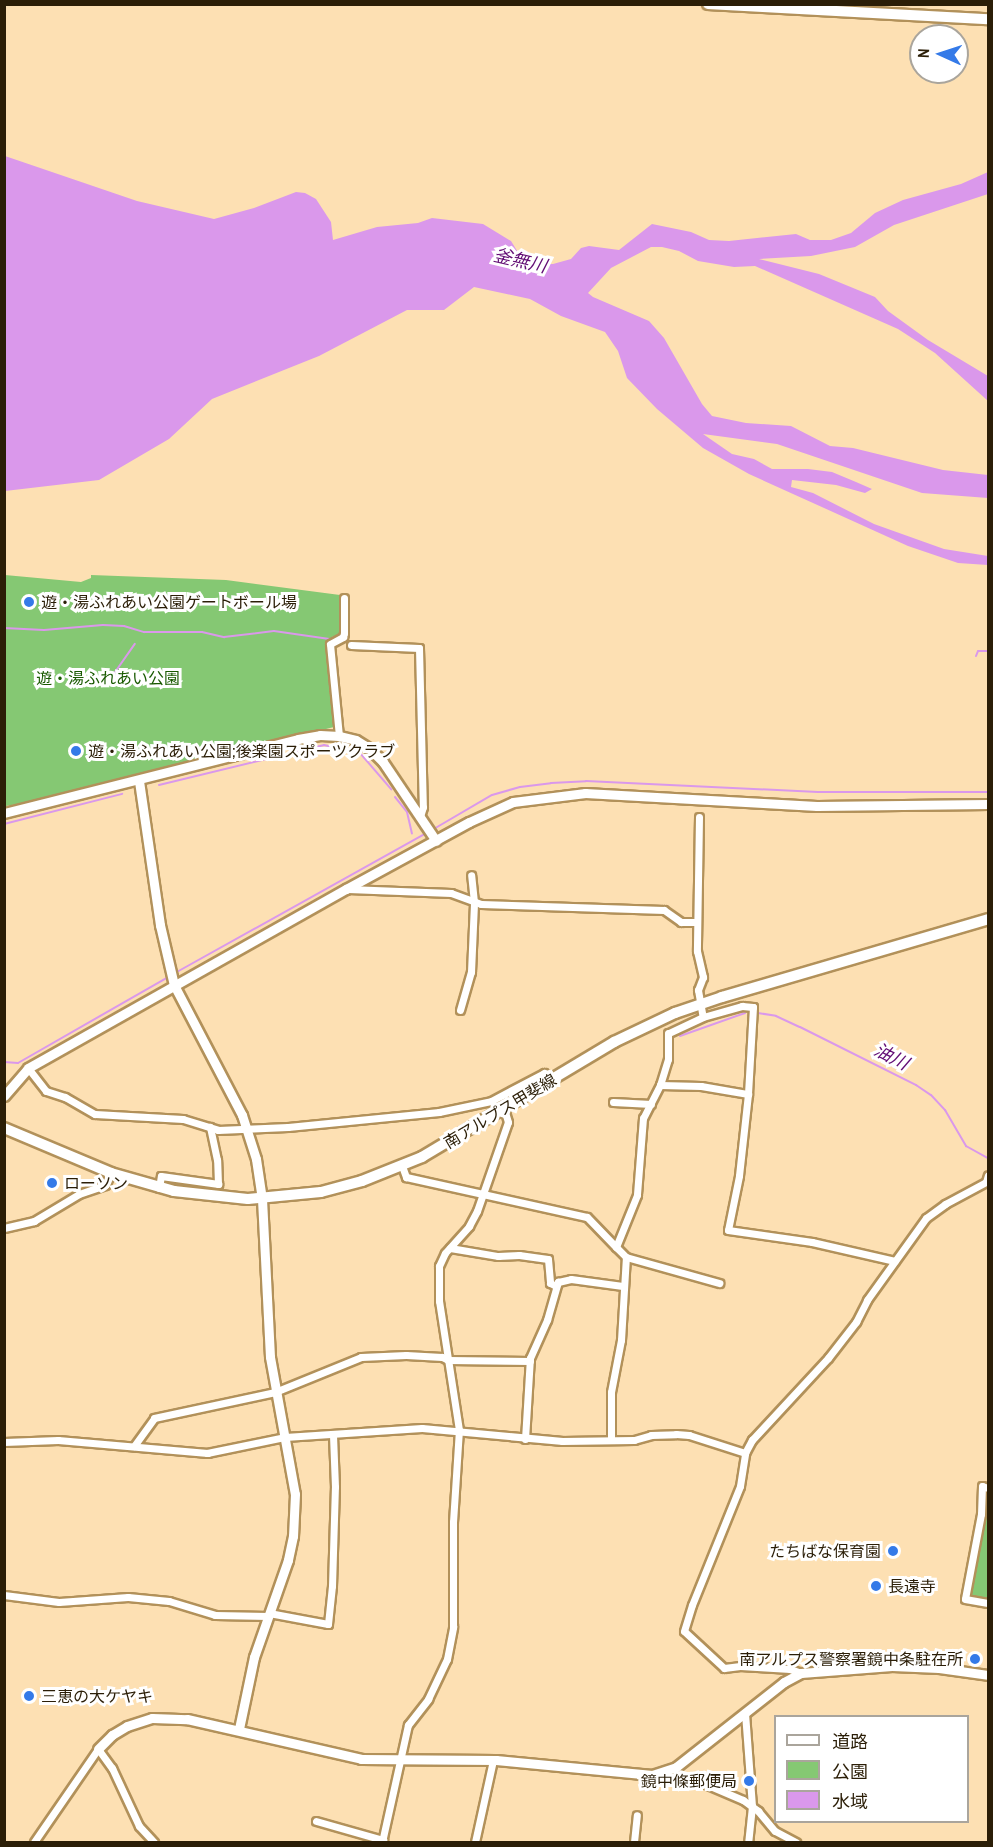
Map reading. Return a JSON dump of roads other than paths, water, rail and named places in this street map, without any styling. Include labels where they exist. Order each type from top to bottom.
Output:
[{"type":"main road","points":[[708,4],[988,19]]},
{"type":"main road","name":"南アルプス甲斐線","points":[[4,1128],[111,1173],[159,1188],[199,1196],[262,1199],[321,1192],[362,1181],[402,1166],[504,1109],[614,1041],[701,1004],[988,920]]},
{"type":"street","points":[[339,736],[330,644],[343,637],[344,598]]},
{"type":"street","points":[[351,645],[419,648],[423,807],[420,816]]},
{"type":"street","points":[[4,813],[139,781],[298,739],[320,735],[339,736],[356,740],[369,748],[383,762],[436,841]]},
{"type":"street","points":[[139,781],[160,925],[174,985],[248,1129],[256,1159],[262,1199],[270,1357],[295,1494],[293,1536],[254,1657],[239,1729]]},
{"type":"street","points":[[4,1096],[28,1068],[346,889],[493,809],[513,802],[573,794],[817,806],[988,804]]},
{"type":"street","points":[[699,817],[696,922],[697,951],[703,977],[698,990],[703,1017]]},
{"type":"street","points":[[460,1010],[471,972],[474,902],[471,875]]},
{"type":"street","points":[[346,889],[451,893],[474,902],[664,910],[681,922],[696,922]]},
{"type":"street","points":[[616,1247],[637,1195],[643,1119],[660,1085],[668,1059],[668,1034],[703,1017],[742,1006],[753,1007],[748,1094],[739,1176],[728,1230],[812,1242],[895,1262]]},
{"type":"street","points":[[28,1068],[46,1091],[65,1097],[95,1114],[183,1119],[210,1127],[248,1129],[439,1112],[491,1101],[544,1073],[549,1082]]},
{"type":"street","points":[[660,1085],[701,1086],[748,1094]]},
{"type":"street","points":[[613,1102],[651,1104]]},
{"type":"street","points":[[316,1821],[382,1841],[408,1725],[428,1699],[442,1669],[453,1627],[453,1522],[459,1430],[440,1301],[439,1266],[450,1248],[469,1226],[483,1195],[508,1122],[504,1109]]},
{"type":"street","points":[[159,1188],[161,1176],[218,1184],[217,1160],[210,1127]]},
{"type":"street","points":[[402,1166],[406,1177],[587,1217],[626,1257],[719,1283]]},
{"type":"street","points":[[4,1228],[34,1221],[79,1194],[105,1185],[111,1173]]},
{"type":"street","points":[[801,1673],[790,1669],[740,1666],[724,1668],[684,1631],[692,1605],[740,1486],[745,1453],[752,1440],[828,1358],[856,1322],[867,1300],[926,1218],[945,1204],[986,1182],[988,1175]]},
{"type":"street","points":[[450,1248],[498,1256],[519,1255],[548,1259],[550,1283],[556,1286]]},
{"type":"street","points":[[611,1440],[611,1392],[621,1340],[626,1257]]},
{"type":"street","points":[[525,1439],[530,1361],[547,1320],[556,1286],[563,1280],[571,1280],[623,1286]]},
{"type":"street","points":[[134,1446],[154,1418],[275,1392],[361,1357],[406,1355],[442,1357],[448,1360],[530,1361]]},
{"type":"street","points":[[4,1442],[58,1440],[207,1453],[285,1437],[422,1428],[562,1442],[634,1440],[651,1435],[689,1435],[745,1453]]},
{"type":"street","points":[[4,1595],[59,1602],[128,1597],[169,1601],[215,1615],[268,1615],[328,1624],[333,1575],[333,1434]]},
{"type":"street","points":[[988,1488],[982,1486],[981,1514],[965,1599],[988,1603]]},
{"type":"street","points":[[34,1842],[98,1749],[112,1735],[127,1726],[152,1718],[187,1719],[239,1729],[333,1755],[380,1761],[493,1760],[640,1776],[665,1773],[676,1767],[784,1682],[801,1673],[892,1666],[939,1668],[988,1675]]},
{"type":"street","points":[[745,1713],[752,1806],[748,1842]]},
{"type":"street","points":[[98,1749],[112,1768],[139,1826],[154,1842]]},
{"type":"street","points":[[475,1842],[493,1760]]},
{"type":"street","points":[[665,1773],[669,1778],[696,1780],[752,1806],[775,1831],[796,1842]]},
{"type":"street","points":[[634,1842],[637,1815]]},
{"type":"water","name":"釜無川","points":[[5,156],[137,201],[214,219],[254,208],[296,192],[305,193],[316,199],[331,222],[333,240],[377,227],[418,223],[432,218],[483,224],[511,241],[524,262],[529,264],[553,264],[571,259],[581,248],[589,246],[619,250],[652,224],[691,232],[709,240],[729,241],[796,234],[810,240],[831,240],[851,233],[875,213],[903,200],[961,184],[988,172],[988,194],[894,225],[855,247],[811,256],[759,259],[819,274],[875,297],[888,311],[928,340],[988,376],[988,401],[935,353],[898,329],[755,266],[734,267],[698,261],[679,251],[651,247],[611,268],[588,293],[649,321],[664,338],[702,404],[712,416],[746,423],[791,426],[830,446],[853,448],[943,470],[988,475],[988,498],[922,493],[777,444],[703,434],[732,454],[754,459],[772,469],[832,472],[872,489],[865,493],[836,485],[792,480],[791,487],[813,493],[874,524],[944,549],[988,556],[988,565],[958,563],[908,546],[749,474],[703,448],[657,409],[627,378],[618,351],[605,332],[561,316],[530,299],[474,287],[444,310],[407,310],[319,356],[212,399],[169,439],[99,480],[5,491]]},
{"type":"waterway","points":[[4,628],[44,630],[103,625],[124,626],[144,632],[202,632],[224,637],[274,631],[329,639]]},
{"type":"waterway","points":[[113,675],[135,644]]},
{"type":"waterway","points":[[976,656],[978,651],[988,651]]},
{"type":"waterway","points":[[159,785],[324,745],[360,753],[391,789]]},
{"type":"waterway","points":[[432,830],[492,795],[520,787],[551,783],[586,781],[818,792],[988,792]]},
{"type":"waterway","points":[[4,824],[122,794]]},
{"type":"waterway","points":[[395,797],[407,812],[412,833]]},
{"type":"waterway","points":[[175,973],[427,833]]},
{"type":"waterway","points":[[4,1062],[18,1063],[170,976]]},
{"type":"waterway","name":"油川","points":[[680,1036],[745,1013]]},
{"type":"waterway","name":"油川","points":[[758,1013],[776,1016],[916,1085],[931,1095],[945,1110],[966,1146],[988,1158]]},
{"type":"place","name":"遊・湯ふれあい公園ゲートボール場","points":[[29,602]]},
{"type":"place","name":"遊・湯ふれあい公園;後楽園スポーツクラブ","points":[[76,751]]},
{"type":"place","name":"ローソン","points":[[52,1183]]},
{"type":"place","name":"たちばな保育園","points":[[893,1551]]},
{"type":"place","name":"長遠寺","points":[[876,1586]]},
{"type":"place","name":"南アルプス警察署鏡中条駐在所","points":[[975,1659]]},
{"type":"place","name":"三恵の大ケヤキ","points":[[29,1696]]},
{"type":"place","name":"鏡中條郵便局","points":[[749,1781]]},
{"type":"park label","name":"遊・湯ふれあい公園","points":[[108,678]]}]
